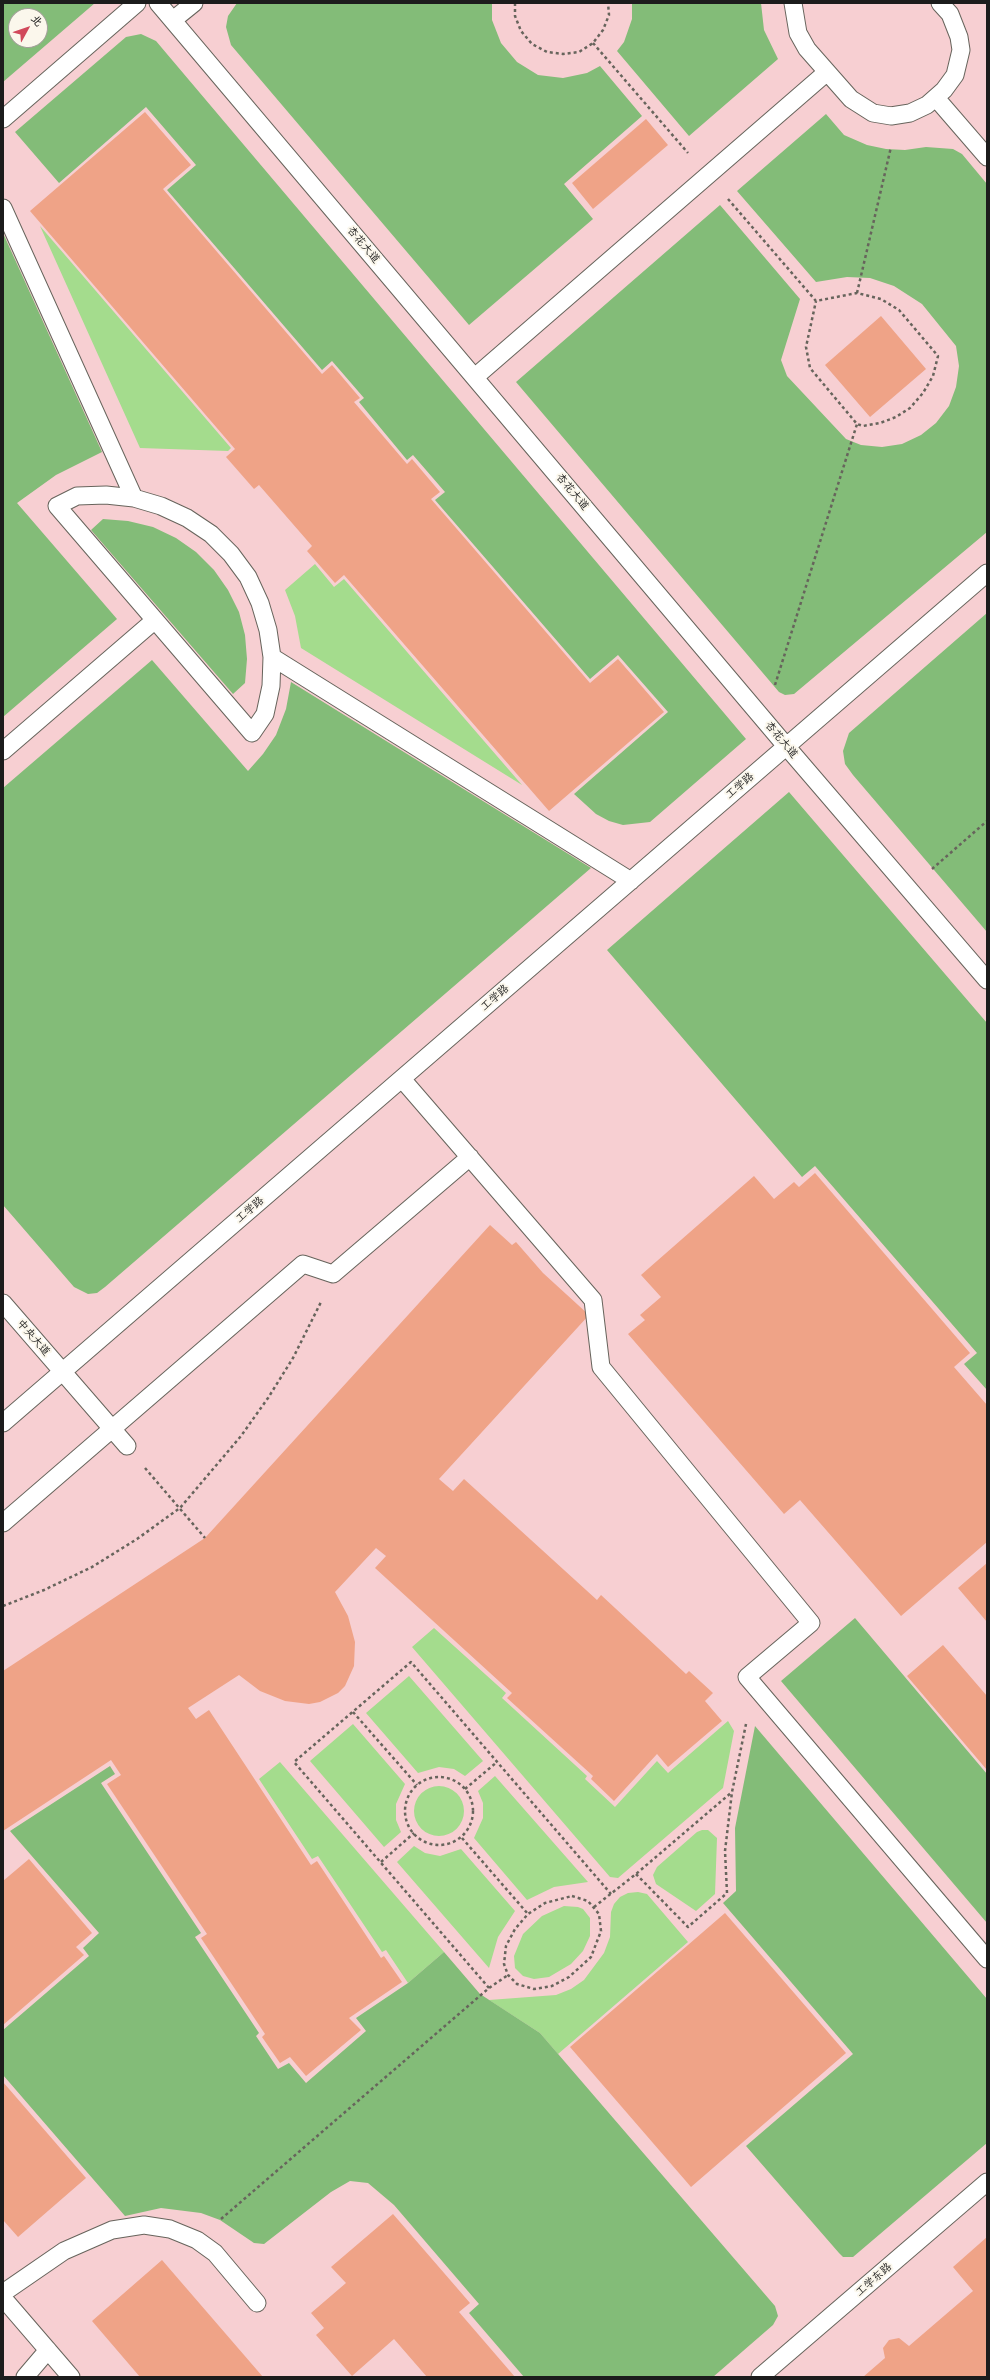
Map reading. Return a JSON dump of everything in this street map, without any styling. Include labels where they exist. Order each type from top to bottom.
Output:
[{"type":"lane","points":[[3,119],[137,3]]},
{"type":"lane","name":"杏花大道","points":[[158,3],[786,746],[987,980]]},
{"type":"lane","points":[[173,20],[194,3]]},
{"type":"lane","points":[[793,3],[798,34],[807,49],[851,100],[861,107],[879,114],[898,116],[916,111],[936,98],[955,75],[960,50],[955,25],[940,3]]},
{"type":"lane","points":[[475,377],[827,72]]},
{"type":"lane","points":[[936,98],[987,157]]},
{"type":"lane","points":[[3,208],[134,498]]},
{"type":"lane","points":[[106,495],[134,498],[161,506],[187,518],[210,534],[231,554],[248,577],[260,602],[268,630],[272,657],[271,686],[265,714],[252,732],[155,620],[57,506],[77,496],[106,495]]},
{"type":"lane","name":"工学路","points":[[3,1423],[987,573]]},
{"type":"lane","points":[[3,751],[155,620]]},
{"type":"lane","points":[[272,657],[631,881]]},
{"type":"lane","points":[[402,1079],[593,1300],[601,1367],[812,1623],[747,1677],[987,1959]]},
{"type":"lane","points":[[3,1523],[303,1264],[334,1274],[470,1157]]},
{"type":"lane","name":"中央大道","points":[[3,1303],[127,1446]]},
{"type":"lane","name":"工学东路","points":[[760,2377],[987,2182]]},
{"type":"lane","points":[[3,2293],[64,2251],[112,2230],[144,2225],[170,2229],[197,2240],[215,2253],[257,2303]]},
{"type":"lane","points":[[3,2298],[71,2377]]},
{"type":"lane","points":[[25,2377],[48,2350]]},
{"type":"path","points":[[515,3],[515,16],[521,31],[532,44],[546,52],[562,54],[579,52],[593,43],[603,30],[608,15],[608,3]]},
{"type":"path","points":[[593,43],[816,301]]},
{"type":"path","points":[[857,293],[898,116]]},
{"type":"path","points":[[857,293],[881,299],[899,310],[938,356],[933,376],[923,394],[910,408],[896,417],[880,423],[863,426],[857,424],[810,368],[806,347],[816,301],[857,293]]},
{"type":"path","points":[[764,720],[857,424]]},
{"type":"path","points":[[909,889],[987,821]]},
{"type":"path","points":[[3,1606],[44,1590],[92,1567],[137,1539],[180,1508],[241,1436],[268,1398],[292,1358],[334,1274]]},
{"type":"path","points":[[162,1488],[205,1538]]},
{"type":"path","points":[[489,1988],[294,1762],[411,1662],[611,1894]]},
{"type":"path","points":[[636,1874],[688,1927],[727,1893],[726,1851],[732,1792],[746,1730],[747,1677]]},
{"type":"path","points":[[353,1712],[417,1785]]},
{"type":"path","points":[[465,1789],[497,1762]]},
{"type":"path","points":[[439,1777],[450,1779],[465,1789],[473,1805],[473,1817],[470,1828],[462,1838],[452,1843],[440,1845],[428,1844],[410,1829],[406,1818],[406,1806],[410,1794],[417,1785],[427,1779],[439,1777]]},
{"type":"path","points":[[594,1907],[636,1874],[732,1792]]},
{"type":"path","points":[[381,1862],[414,1833]]},
{"type":"path","points":[[462,1838],[528,1914]]},
{"type":"path","points":[[563,1897],[581,1898],[594,1907],[599,1914],[601,1922],[599,1939],[591,1957],[577,1971],[560,1982],[534,1989],[517,1984],[508,1976],[504,1964],[506,1946],[515,1929],[528,1914],[545,1903],[563,1897]]},
{"type":"path","points":[[197,2240],[489,1988],[508,1976]]},
{"type":"shaded area","points":[[3,3],[987,3],[987,2377],[3,2377]]},
{"type":"green space","points":[[3,3],[95,3],[48,43],[48,8],[8,8],[8,48],[43,48],[3,82]]},
{"type":"green space","points":[[237,3],[492,3],[492,20],[501,43],[517,62],[538,75],[563,78],[587,73],[600,66],[642,116],[564,184],[593,219],[469,325],[231,45],[226,27],[228,16]]},
{"type":"green space","points":[[632,3],[761,3],[764,30],[778,59],[689,136],[617,51],[624,42],[632,19]]},
{"type":"green space","points":[[141,34],[156,41],[746,739],[650,822],[623,825],[609,821],[596,814],[574,794],[668,712],[618,655],[590,679],[435,500],[445,492],[413,455],[407,460],[359,402],[364,398],[332,361],[322,370],[167,190],[196,165],[146,107],[59,183],[15,132],[126,37]]},
{"type":"green space","points":[[826,114],[844,135],[867,145],[886,149],[905,150],[926,147],[953,149],[962,154],[987,184],[987,532],[794,694],[785,695],[779,692],[516,382],[720,205],[800,299],[781,360],[787,376],[846,439],[861,445],[882,447],[902,444],[921,435],[936,423],[949,406],[956,387],[959,366],[956,346],[922,304],[894,286],[870,278],[847,277],[816,282],[737,191]]},
{"type":"green space","points":[[40,226],[231,448],[228,451],[140,448]]},
{"type":"green space","points":[[3,233],[102,452],[56,475],[17,503],[117,619],[3,717]]},
{"type":"green space","points":[[103,519],[128,521],[153,527],[176,538],[196,552],[214,570],[228,590],[239,612],[245,635],[247,659],[245,683],[233,694],[91,530]]},
{"type":"green space","points":[[315,564],[334,587],[344,579],[522,785],[301,648],[295,616],[285,590]]},
{"type":"green space","points":[[987,613],[987,932],[853,775],[845,764],[843,751],[849,733]]},
{"type":"green space","points":[[152,660],[248,771],[263,754],[276,735],[286,709],[291,682],[591,868],[105,1287],[97,1293],[88,1294],[74,1287],[3,1205],[3,788]]},
{"type":"green space","points":[[789,792],[987,1023],[987,1390],[964,1364],[977,1353],[815,1166],[802,1177],[607,950]]},
{"type":"green space","points":[[855,1618],[987,1774],[987,1923],[781,1681]]},
{"type":"green space","points":[[434,1628],[506,1693],[502,1698],[587,1776],[585,1779],[615,1807],[657,1761],[668,1773],[728,1721],[734,1731],[723,1788],[618,1878],[610,1877],[412,1647]]},
{"type":"green space","points":[[409,1676],[483,1761],[465,1776],[454,1769],[439,1767],[418,1773],[366,1713]]},
{"type":"green space","points":[[353,1724],[405,1784],[396,1804],[396,1820],[401,1832],[384,1847],[310,1761]]},
{"type":"green space","points":[[755,1726],[987,1999],[987,2143],[853,2257],[843,2257],[839,2253],[746,2146],[853,2054],[723,1903],[736,1891],[735,1828]]},
{"type":"green space","points":[[280,1762],[444,1952],[408,1983],[386,1950],[382,1952],[318,1856],[312,1859],[259,1779]]},
{"type":"green space","points":[[110,1766],[115,1774],[101,1783],[201,1933],[195,1937],[259,2033],[256,2036],[278,2069],[289,2063],[306,2083],[366,2031],[356,2018],[408,1983],[444,1952],[480,1994],[540,2033],[775,2306],[778,2316],[773,2325],[713,2377],[524,2377],[469,2313],[479,2304],[394,2205],[368,2183],[350,2181],[331,2192],[264,2244],[254,2243],[220,2220],[201,2213],[161,2208],[125,2216],[3,2075],[3,2030],[89,1956],[83,1948],[99,1933],[10,1831]]},
{"type":"green space","points":[[495,1776],[588,1882],[554,1887],[527,1900],[474,1838],[483,1818],[483,1803],[478,1791]]},
{"type":"green space","points":[[439,1786],[453,1790],[460,1797],[464,1811],[460,1825],[453,1832],[439,1836],[425,1832],[418,1825],[414,1811],[418,1797],[425,1790]]},
{"type":"green space","points":[[708,1830],[717,1838],[715,1894],[696,1911],[656,1884],[653,1875],[657,1867],[697,1832]]},
{"type":"green space","points":[[414,1846],[425,1853],[440,1856],[461,1849],[515,1911],[498,1937],[489,1968],[397,1862]]},
{"type":"green space","points":[[638,1892],[647,1894],[688,1942],[558,2054],[540,2033],[489,2000],[556,1995],[571,1989],[584,1980],[604,1953],[610,1937],[611,1912],[614,1904],[620,1897],[628,1893]]},
{"type":"green space","points":[[564,1906],[583,1909],[590,1918],[590,1936],[583,1951],[571,1964],[549,1977],[534,1979],[523,1976],[515,1968],[514,1956],[523,1934],[542,1916]]},
{"type":"building","points":[[145,112],[191,165],[163,189],[322,374],[332,365],[360,398],[354,402],[407,464],[412,459],[440,492],[431,499],[590,683],[618,659],[664,712],[549,811],[344,575],[335,583],[307,551],[312,546],[259,485],[254,489],[226,457],[235,449],[30,211]]},
{"type":"building","points":[[646,119],[668,145],[593,209],[572,183]]},
{"type":"building","points":[[881,316],[926,369],[870,417],[825,365]]},
{"type":"building","points":[[815,1173],[970,1353],[954,1367],[987,1405],[987,1542],[901,1616],[800,1500],[784,1514],[628,1334],[645,1320],[640,1315],[661,1297],[641,1275],[754,1176],[774,1199],[794,1182],[799,1187]]},
{"type":"building","points":[[490,1225],[512,1245],[516,1242],[543,1273],[589,1315],[439,1479],[453,1491],[464,1479],[597,1600],[601,1595],[686,1674],[689,1671],[713,1693],[705,1701],[722,1721],[668,1767],[657,1754],[614,1801],[591,1779],[593,1776],[507,1698],[512,1693],[375,1568],[386,1556],[376,1548],[335,1592],[348,1616],[355,1642],[354,1666],[345,1686],[338,1693],[320,1702],[309,1704],[285,1701],[260,1691],[239,1675],[188,1708],[196,1719],[209,1710],[311,1865],[317,1861],[381,1958],[384,1956],[402,1982],[349,2018],[361,2030],[306,2076],[290,2057],[280,2063],[262,2037],[265,2034],[201,1938],[207,1934],[107,1784],[121,1775],[111,1760],[3,1831],[3,1671],[205,1538]]},
{"type":"building","points":[[987,1563],[987,1622],[958,1588]]},
{"type":"building","points":[[943,1645],[987,1696],[987,1770],[907,1676]]},
{"type":"building","points":[[29,1859],[92,1933],[76,1947],[84,1955],[3,2025],[3,1881]]},
{"type":"building","points":[[725,1913],[846,2053],[691,2187],[570,2047]]},
{"type":"building","points":[[3,2082],[86,2178],[18,2237],[3,2220]]},
{"type":"building","points":[[393,2214],[470,2303],[459,2312],[515,2377],[427,2377],[394,2339],[352,2376],[316,2335],[324,2328],[311,2313],[346,2283],[331,2267]]},
{"type":"building","points":[[987,2237],[987,2377],[863,2377],[885,2358],[883,2348],[889,2340],[899,2338],[909,2346],[973,2291],[953,2267]]},
{"type":"building","points":[[162,2260],[263,2377],[140,2377],[92,2321]]}]
